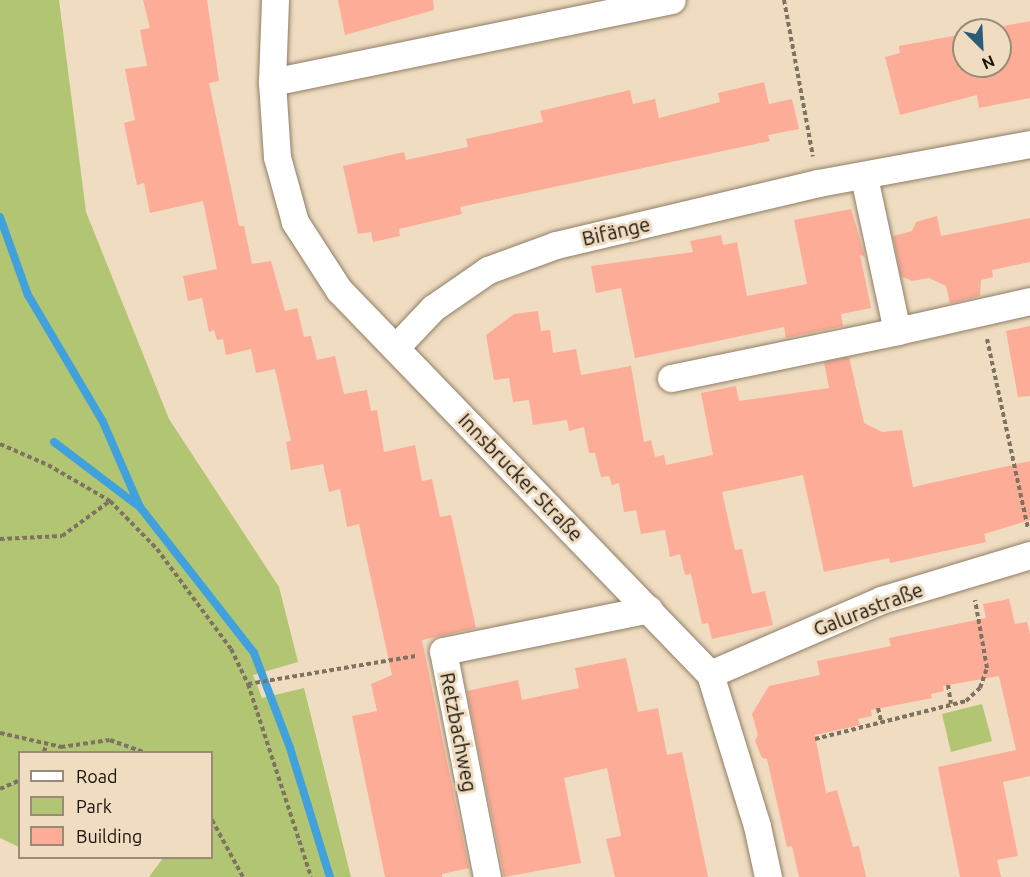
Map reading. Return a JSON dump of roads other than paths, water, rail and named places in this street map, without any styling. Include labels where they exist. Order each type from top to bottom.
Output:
[{"type":"street","name":"Innsbrucker Straße","points":[[275,0],[272,82],[277,157],[295,222],[339,290],[710,674],[757,826],[768,877]]},
{"type":"street","points":[[272,82],[672,0]]},
{"type":"street","name":"Bifänge","points":[[396,347],[433,308],[488,270],[556,245],[818,183],[864,177],[1030,144]]},
{"type":"street","points":[[864,177],[897,331]]},
{"type":"street","points":[[671,378],[1030,302]]},
{"type":"street","name":"Galurastraße","points":[[710,674],[881,600],[1030,555]]},
{"type":"street","name":"Retzbachweg","points":[[487,877],[443,651],[649,609]]},
{"type":"waterway","points":[[0,217],[28,295],[103,422],[140,507],[254,653],[290,748],[330,877]]},
{"type":"waterway","points":[[54,442],[137,505]]}]
